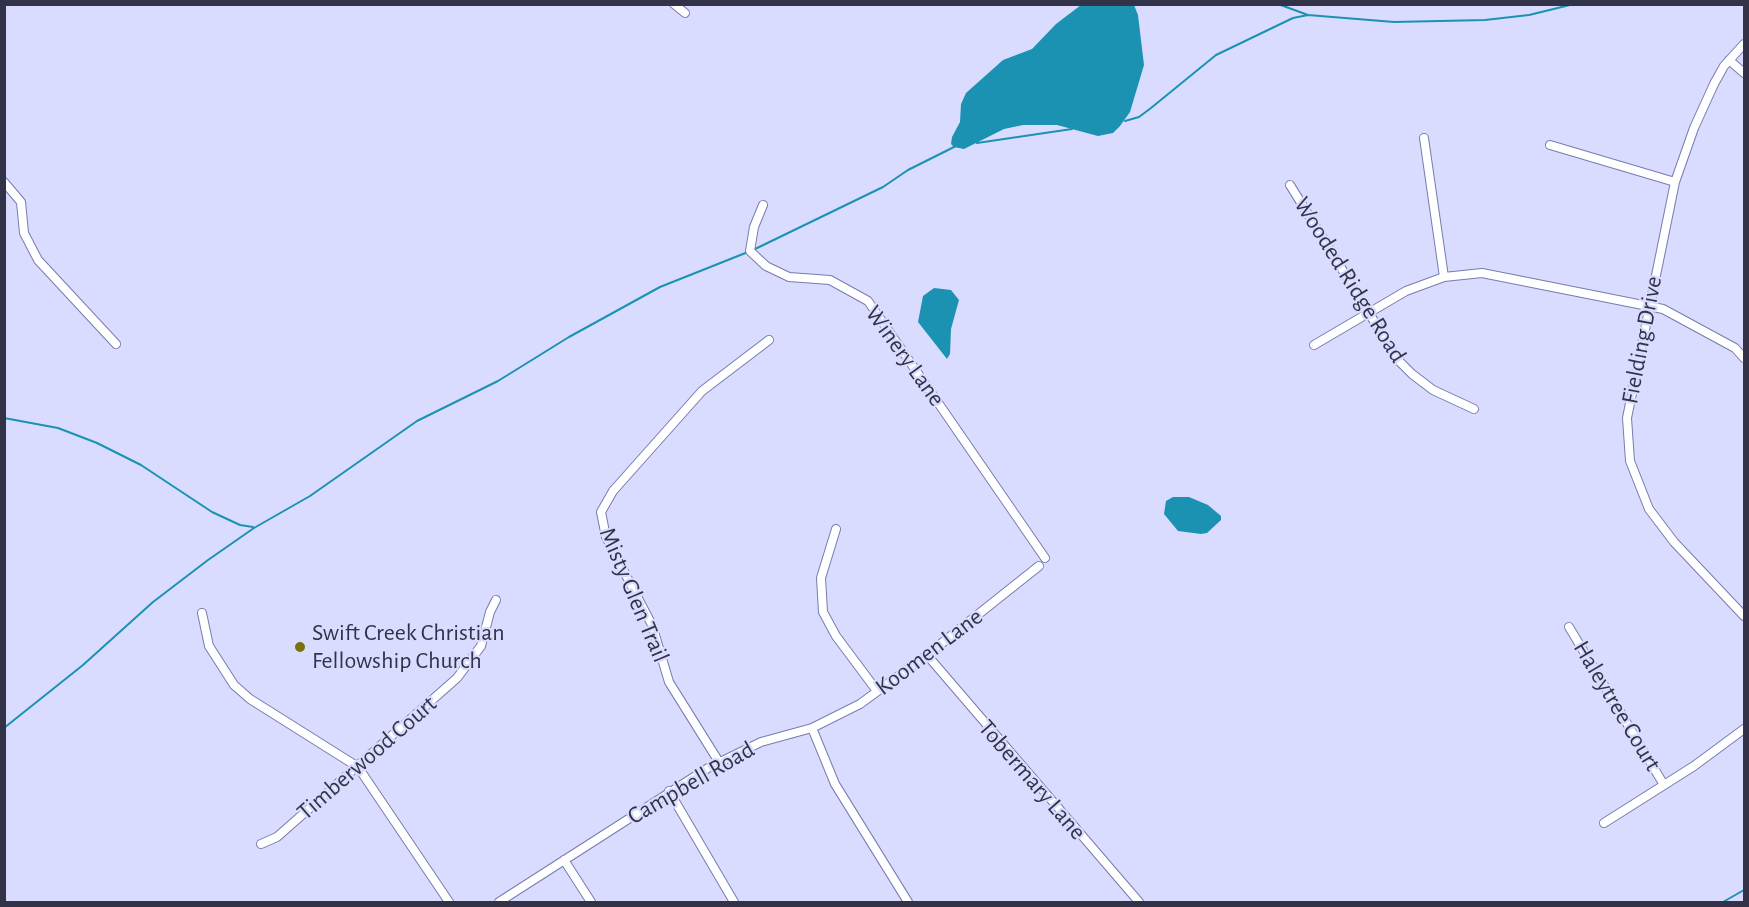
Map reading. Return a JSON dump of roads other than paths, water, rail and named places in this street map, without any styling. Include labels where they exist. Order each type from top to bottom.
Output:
[{"type":"street","points":[[674,4],[684,13]]},
{"type":"street","name":"Fielding Drive","points":[[1744,44],[1729,60],[1700,113],[1675,182],[1627,418],[1629,454],[1635,478],[1650,509],[1664,530],[1744,616]]},
{"type":"street","points":[[1729,60],[1744,74]]},
{"type":"street","points":[[1424,138],[1444,277]]},
{"type":"street","points":[[1550,145],[1675,182]]},
{"type":"street","points":[[4,182],[21,202],[24,233],[38,260],[116,344]]},
{"type":"street","name":"Wooded Ridge Road","points":[[1290,185],[1394,354],[1412,375],[1433,390],[1474,409]]},
{"type":"street","name":"Winery Lane","points":[[763,205],[754,227],[750,251],[766,266],[789,277],[830,280],[868,301],[1045,558]]},
{"type":"street","points":[[1314,345],[1406,291],[1444,277],[1470,273],[1492,274],[1649,305],[1685,319],[1735,348],[1744,358]]},
{"type":"street","name":"Misty Glen Trail","points":[[720,762],[669,682],[652,625],[606,537],[601,512],[613,491],[702,391],[769,340]]},
{"type":"street","points":[[836,529],[821,578],[823,612],[836,636],[877,691]]},
{"type":"street","name":"Koomen Lane","points":[[812,728],[849,711],[927,656],[1039,566]]},
{"type":"street","name":"Timberwood Court","points":[[261,844],[277,837],[466,669],[481,646],[490,612],[496,600]]},
{"type":"street","points":[[202,613],[205,634],[212,652],[234,685],[250,699],[358,767],[449,903]]},
{"type":"street","name":"Haleytree Court","points":[[1569,627],[1664,785]]},
{"type":"street","name":"Tobermary Lane","points":[[927,656],[1139,903]]},
{"type":"street","points":[[812,728],[835,784],[908,903]]},
{"type":"street","name":"Campbell Road","points":[[499,903],[669,791],[720,762],[761,742],[812,728]]},
{"type":"street","points":[[1604,823],[1664,785],[1744,729]]},
{"type":"street","points":[[669,791],[734,903]]},
{"type":"street","points":[[564,860],[591,903]]},
{"type":"water","points":[[1081,5],[1134,5],[1138,15],[1144,65],[1130,112],[1120,126],[1113,133],[1098,136],[1057,125],[1023,125],[1004,129],[964,149],[954,147],[951,144],[952,137],[960,122],[961,104],[966,93],[1003,60],[1032,49],[1056,24]]},
{"type":"water","points":[[934,288],[951,290],[959,300],[951,329],[950,354],[947,359],[918,322],[923,296]]},
{"type":"water","points":[[1173,497],[1189,497],[1208,505],[1221,516],[1221,520],[1207,533],[1178,531],[1164,514],[1166,501]]},
{"type":"waterway","points":[[1278,4],[1308,15]]},
{"type":"waterway","points":[[1125,121],[1139,117],[1216,55],[1293,18],[1308,15],[1394,22],[1485,20],[1529,15],[1574,4]]},
{"type":"waterway","points":[[977,143],[1072,129]]},
{"type":"waterway","points":[[753,250],[883,187],[908,170],[956,146]]},
{"type":"waterway","points":[[4,728],[83,665],[153,602],[208,560],[254,528],[310,496],[417,421],[498,381],[569,337],[660,287],[748,252]]},
{"type":"waterway","points":[[4,418],[58,428],[97,443],[141,465],[212,512],[240,525],[253,527]]},
{"type":"waterway","points":[[1723,902],[1744,890]]},
{"type":"place","name":"Swift Creek Christian Fellowship Church","points":[[300,647]]}]
